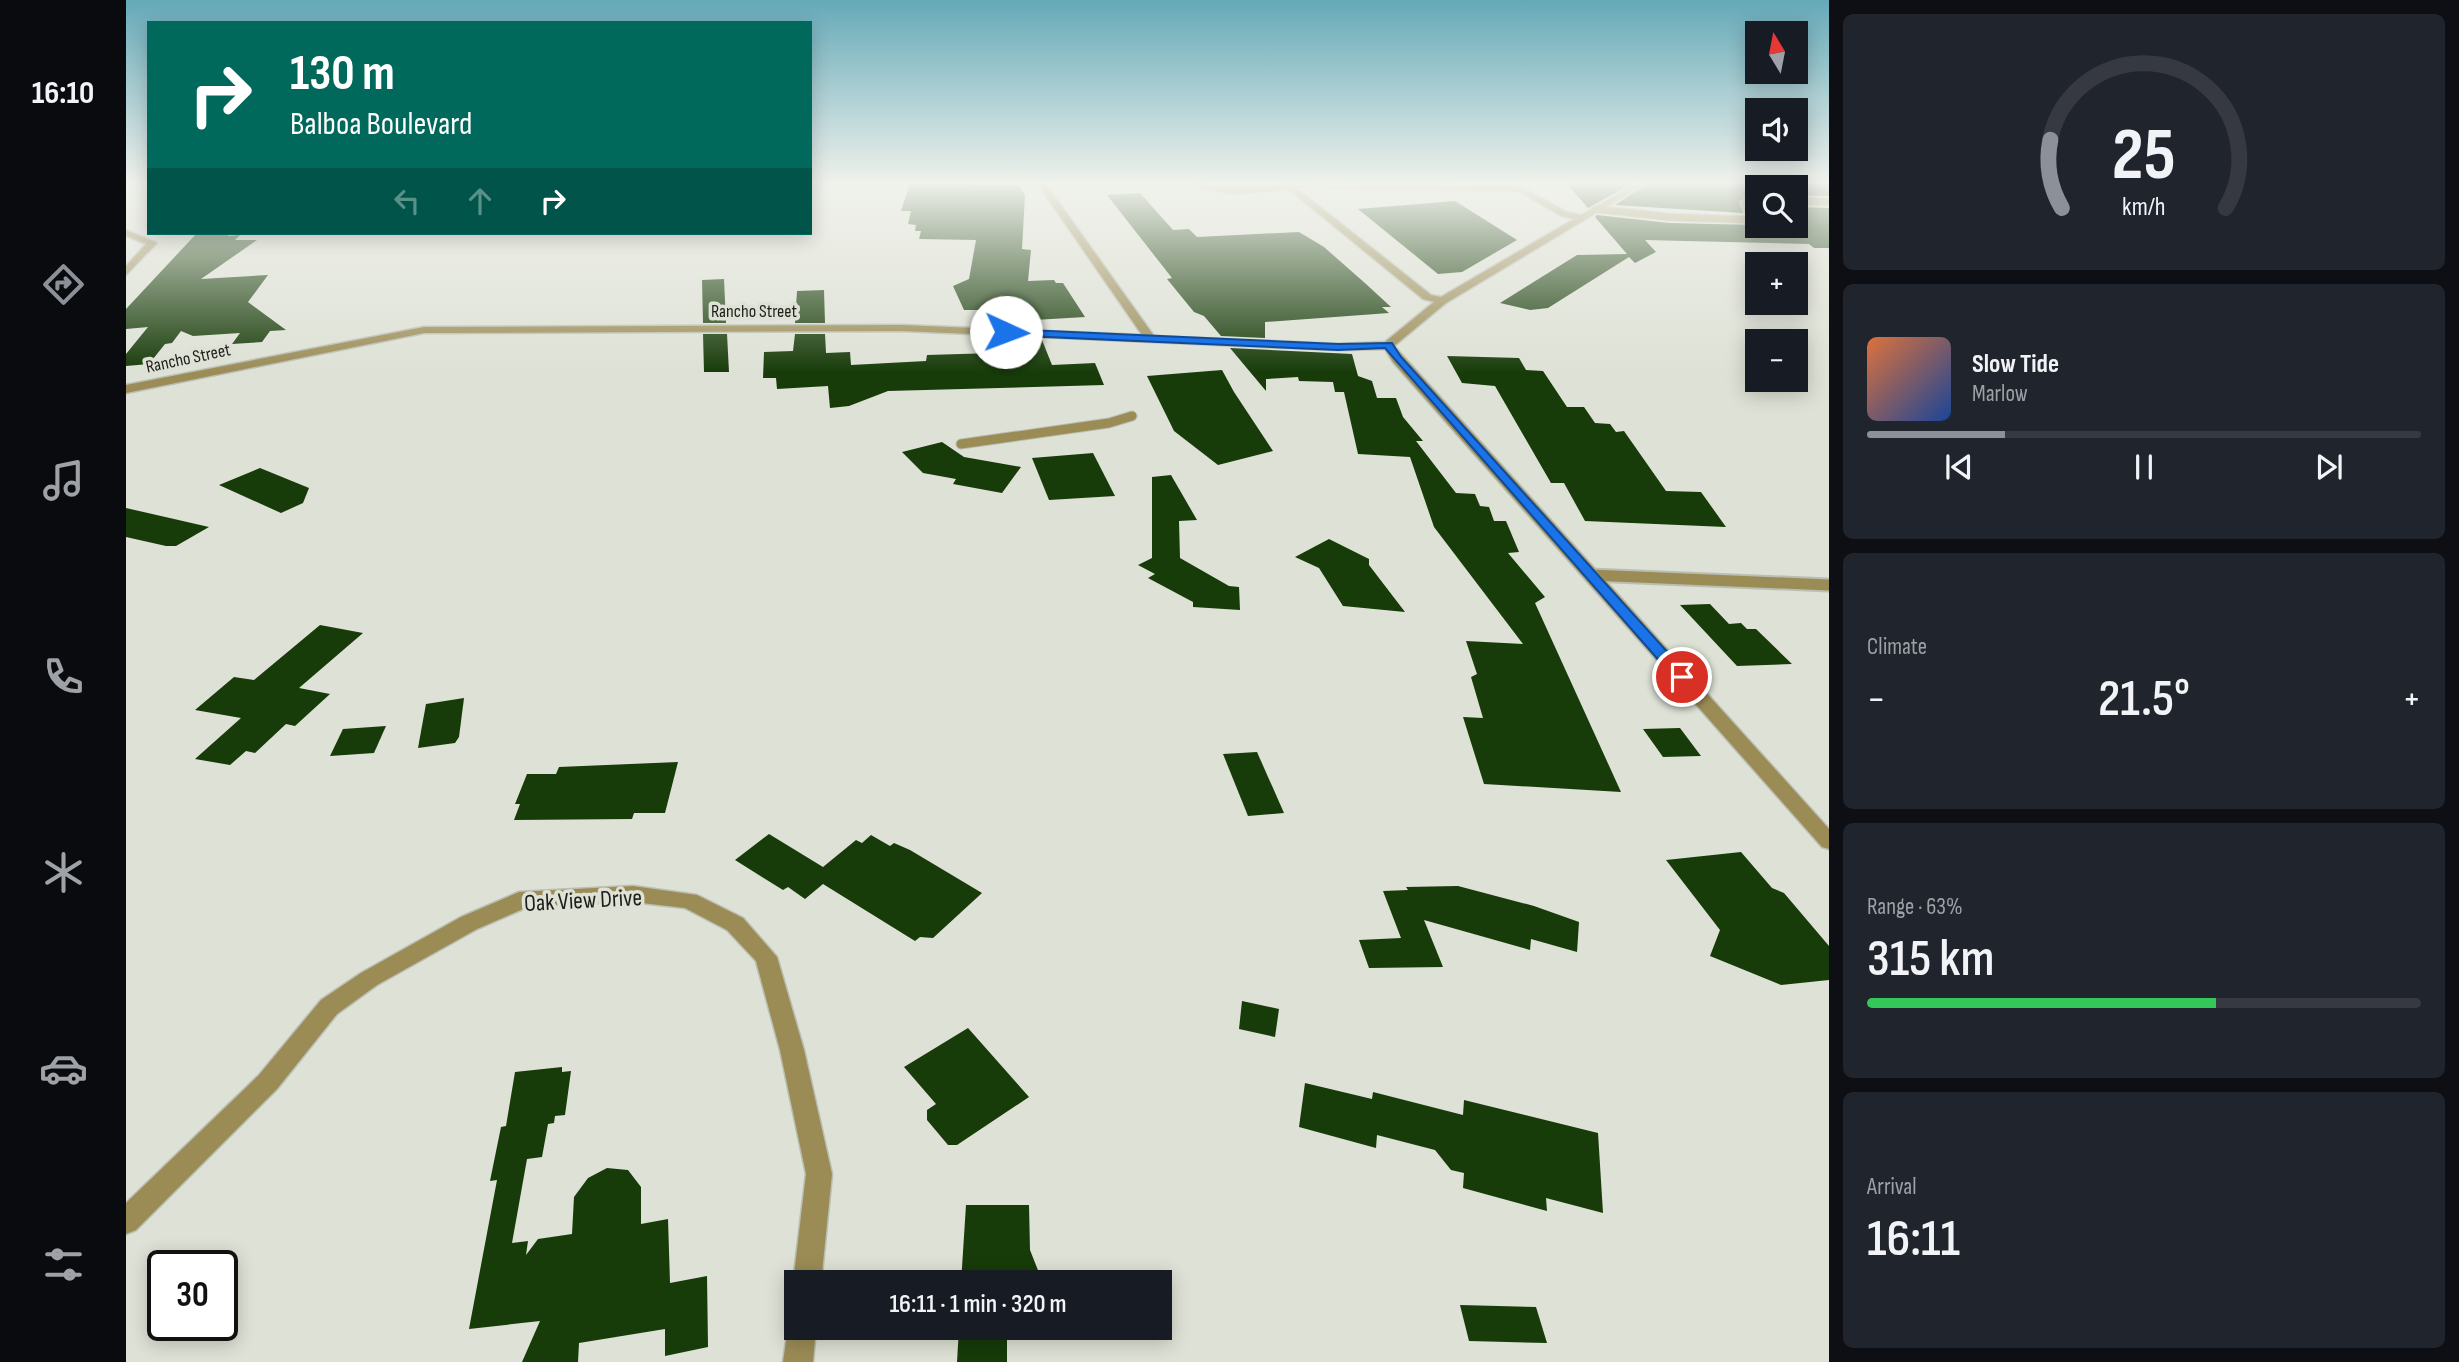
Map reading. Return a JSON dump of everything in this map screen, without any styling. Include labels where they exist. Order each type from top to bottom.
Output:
[{"type":"street","points":[[126,272],[149,247]]},
{"type":"street","points":[[1086,247],[1149,338]]},
{"type":"street","points":[[1365,247],[1427,297],[1441,301]]},
{"type":"street","points":[[1533,247],[1441,301],[1388,345],[1397,359],[1829,842]]},
{"type":"street","name":"Rancho Street","points":[[126,389],[398,333],[425,330],[902,328],[1338,347],[1388,345]]},
{"type":"street","name":"Oak View Drive","points":[[126,1221],[268,1082],[329,1007],[369,979],[470,923],[527,898],[633,894],[689,901],[735,924],[766,957],[792,1050],[819,1174],[808,1270]]},
{"type":"street","points":[[799,1362],[801,1340]]},
{"type":"lane","points":[[961,444],[1109,423],[1132,416]]},
{"type":"lane","points":[[1591,575],[1829,585]]},
{"type":"building","points":[[184,247],[248,247],[201,279],[268,275],[248,302],[286,330],[270,331],[262,342],[232,344],[240,333],[193,336],[181,331],[172,343],[165,344],[149,364],[126,366],[126,354],[148,327],[126,329],[126,309]]},
{"type":"building","points":[[975,247],[1022,247],[1022,249],[1031,250],[1028,281],[1054,280],[1056,283],[1063,283],[1085,317],[1034,320],[1037,328],[985,326],[981,310],[964,310],[953,286],[969,279]]},
{"type":"building","points":[[1147,247],[1323,247],[1391,307],[1382,307],[1389,313],[1265,322],[1265,338],[1221,336],[1204,316],[1194,312],[1167,279],[1172,278]]},
{"type":"building","points":[[1404,247],[1506,247],[1462,272],[1438,274]]},
{"type":"building","points":[[1621,247],[1651,247],[1656,252],[1635,263],[1629,257],[1548,308],[1530,310],[1500,303],[1577,255],[1627,254]]},
{"type":"building","points":[[724,279],[726,323],[703,323],[702,280]]},
{"type":"building","points":[[824,290],[825,323],[795,323],[797,291]]},
{"type":"building","points":[[703,334],[727,334],[729,372],[704,372]]},
{"type":"building","points":[[795,334],[825,334],[826,353],[850,352],[851,365],[926,361],[927,355],[994,353],[989,337],[1042,340],[1052,365],[1095,363],[1104,385],[888,391],[849,406],[830,408],[828,386],[777,389],[776,378],[763,378],[764,352],[793,351]]},
{"type":"building","points":[[1230,348],[1352,354],[1358,376],[1372,381],[1377,398],[1396,398],[1403,417],[1423,441],[1416,441],[1456,493],[1475,494],[1480,506],[1489,507],[1494,521],[1506,521],[1519,552],[1508,553],[1545,597],[1535,603],[1621,792],[1484,784],[1463,717],[1483,718],[1471,677],[1477,674],[1466,641],[1523,644],[1434,527],[1410,457],[1358,454],[1344,392],[1335,392],[1333,382],[1299,381],[1298,377],[1266,379],[1266,391]]},
{"type":"building","points":[[1447,356],[1519,358],[1526,370],[1543,371],[1567,407],[1584,407],[1595,423],[1610,424],[1616,432],[1624,431],[1666,491],[1701,492],[1726,527],[1585,521],[1564,483],[1551,483],[1495,386],[1462,383]]},
{"type":"building","points":[[1222,370],[1273,451],[1218,465],[1174,431],[1147,376]]},
{"type":"building","points":[[942,442],[964,457],[1021,467],[1002,493],[953,484],[956,479],[923,473],[902,452]]},
{"type":"building","points":[[1093,453],[1115,496],[1049,500],[1032,458]]},
{"type":"building","points":[[260,468],[309,488],[303,503],[281,513],[219,485]]},
{"type":"building","points":[[1171,475],[1197,520],[1179,521],[1180,558],[1229,586],[1239,587],[1240,610],[1193,607],[1193,602],[1148,578],[1155,574],[1138,565],[1152,558],[1152,477]]},
{"type":"building","points":[[126,508],[209,527],[176,546],[126,537]]},
{"type":"building","points":[[1329,539],[1369,559],[1369,565],[1405,612],[1343,606],[1319,568],[1295,557]]},
{"type":"building","points":[[1710,604],[1729,624],[1741,623],[1747,629],[1756,629],[1792,664],[1737,666],[1680,605]]},
{"type":"building","points":[[320,625],[363,633],[299,688],[330,694],[295,726],[286,724],[255,753],[246,751],[230,765],[195,759],[241,718],[195,710],[234,677],[254,680]]},
{"type":"building","points":[[464,698],[459,737],[455,743],[418,748],[426,704]]},
{"type":"building","points":[[386,726],[374,753],[330,756],[343,729]]},
{"type":"building","points":[[1680,728],[1701,756],[1663,757],[1643,729]]},
{"type":"building","points":[[1257,752],[1284,813],[1248,816],[1223,754]]},
{"type":"building","points":[[678,762],[665,813],[634,813],[632,819],[514,820],[520,804],[515,804],[527,774],[556,774],[559,767]]},
{"type":"building","points":[[769,834],[823,867],[856,840],[862,843],[871,835],[890,846],[894,843],[910,850],[982,893],[933,938],[920,937],[915,941],[823,884],[805,899],[788,887],[783,890],[735,860]]},
{"type":"building","points":[[1741,852],[1772,888],[1784,893],[1829,946],[1829,980],[1781,985],[1710,956],[1720,930],[1666,860]]},
{"type":"building","points":[[1458,886],[1534,906],[1579,922],[1577,952],[1531,939],[1530,950],[1424,920],[1443,967],[1369,968],[1359,940],[1401,938],[1383,891],[1408,890],[1406,887]]},
{"type":"building","points":[[1242,1001],[1279,1009],[1275,1037],[1239,1029]]},
{"type":"building","points":[[968,1028],[1029,1097],[957,1145],[948,1145],[927,1120],[927,1110],[936,1104],[904,1067]]},
{"type":"building","points":[[562,1067],[562,1072],[571,1071],[565,1115],[555,1116],[554,1123],[548,1124],[542,1157],[527,1159],[512,1243],[528,1241],[526,1255],[538,1239],[572,1234],[574,1197],[588,1178],[607,1168],[628,1170],[641,1187],[641,1224],[668,1219],[670,1283],[707,1276],[708,1347],[665,1356],[665,1329],[579,1343],[578,1362],[522,1362],[540,1321],[469,1329],[497,1180],[490,1181],[501,1127],[506,1126],[515,1072]]},
{"type":"building","points":[[1305,1083],[1372,1099],[1373,1092],[1463,1115],[1464,1100],[1598,1133],[1603,1213],[1546,1198],[1547,1211],[1463,1188],[1464,1173],[1451,1170],[1435,1150],[1377,1135],[1376,1148],[1299,1127]]},
{"type":"building","points":[[966,1205],[1029,1205],[1030,1250],[1038,1270],[962,1270]]},
{"type":"building","points":[[1460,1305],[1536,1307],[1547,1343],[1469,1341]]},
{"type":"building","points":[[958,1340],[1007,1340],[1007,1362],[957,1362]]},
{"type":"route","points":[[1006,332],[1338,347],[1388,345],[1397,359],[1682,677]]}]
